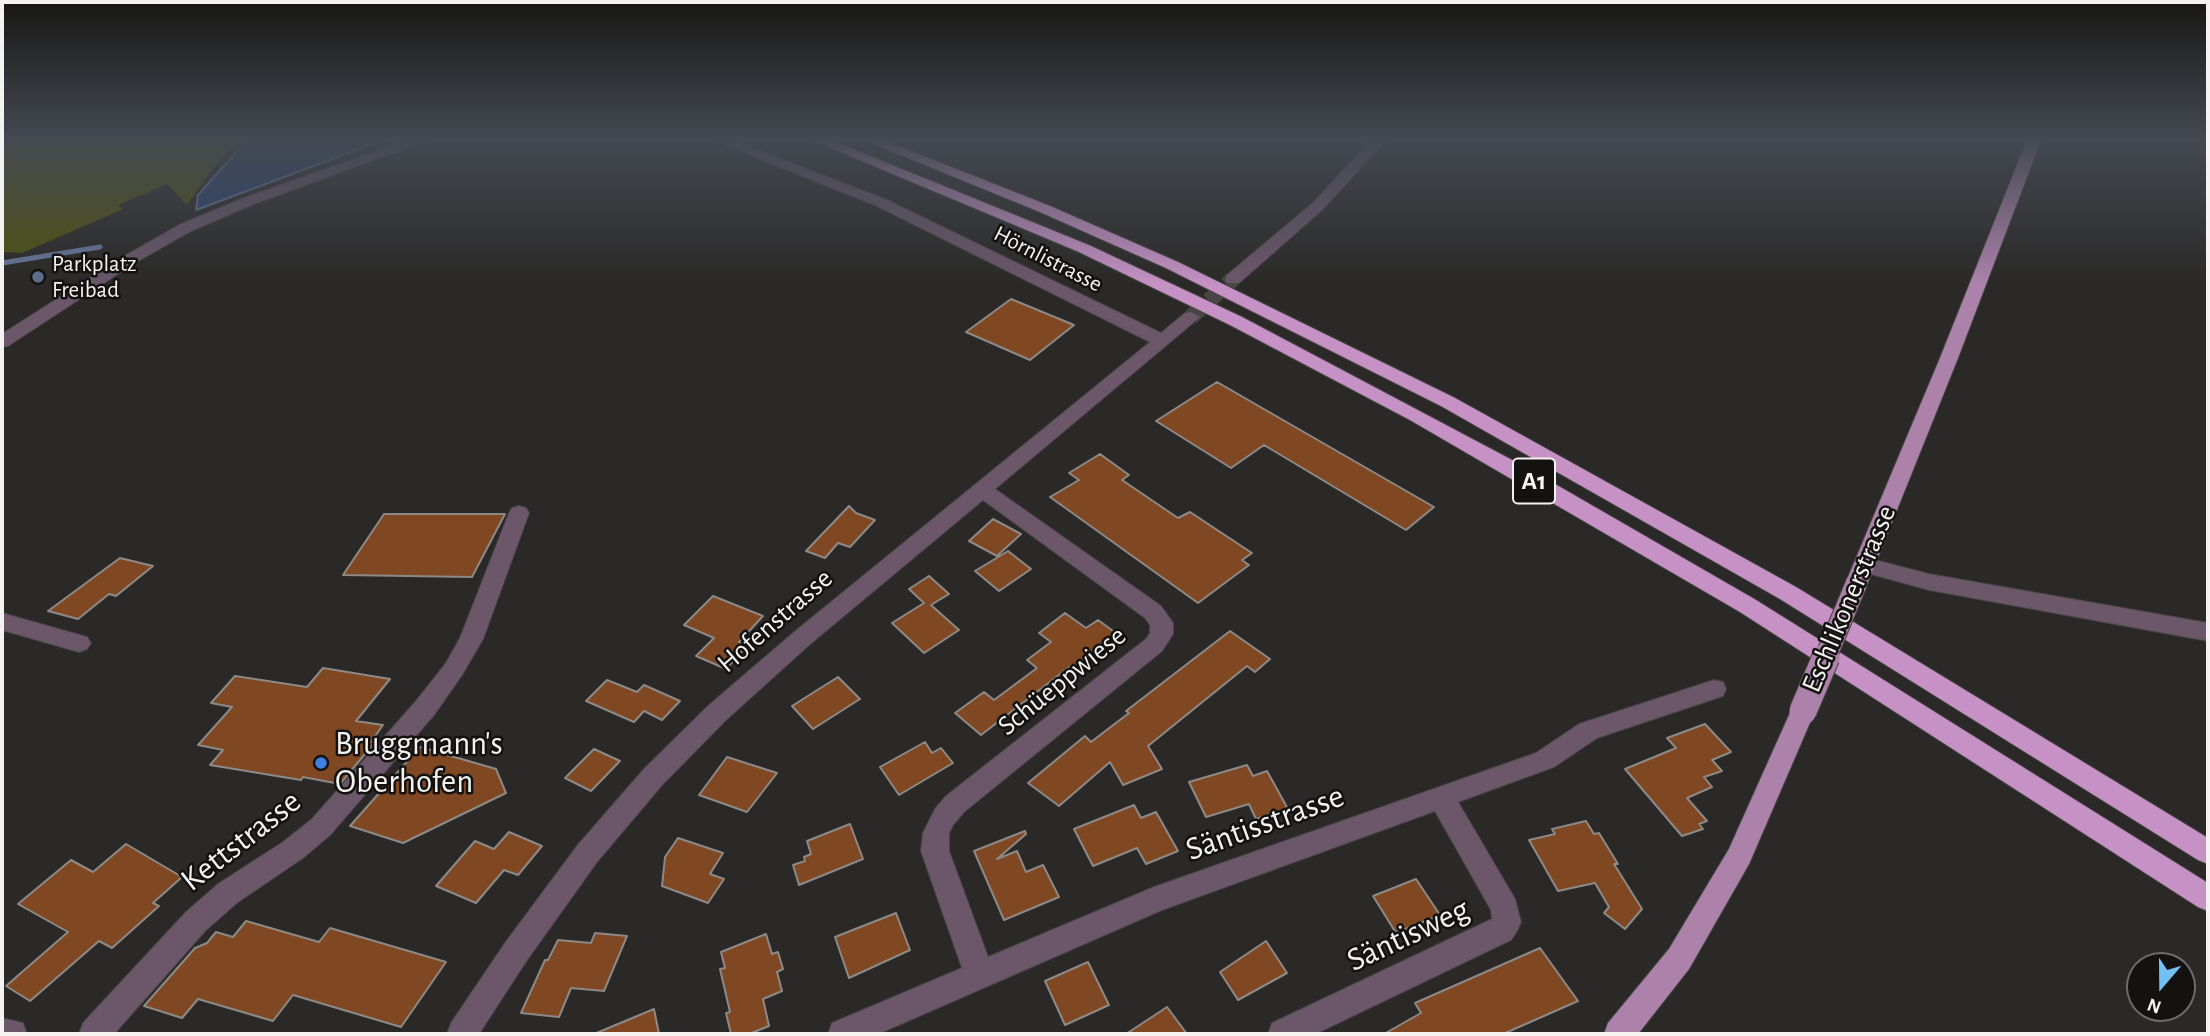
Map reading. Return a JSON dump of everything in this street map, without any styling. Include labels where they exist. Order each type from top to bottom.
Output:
[{"type":"highway","name":"A1","points":[[942,188],[1109,261],[1248,327],[1417,416],[1748,606],[2208,898]]},
{"type":"highway","name":"A1","points":[[993,188],[1172,265],[1448,402],[1788,593],[2208,852]]},
{"type":"main road","name":"Eschlikonerstrasse","points":[[1619,1034],[1678,959],[1739,856],[1861,573],[2015,188]]},
{"type":"street","points":[[2,342],[80,290],[185,228],[285,188]]},
{"type":"street","name":"Hörnlistrasse","points":[[845,188],[883,203],[1161,340]]},
{"type":"street","points":[[1233,279],[1318,206],[1334,188]]},
{"type":"street","name":"Hofenstrasse","points":[[462,1034],[515,953],[587,854],[653,777],[716,713],[801,639],[1191,317]]},
{"type":"street","name":"Schüeppwiese","points":[[979,974],[935,851],[936,833],[944,817],[955,804],[1154,645],[1161,634],[1162,623],[1153,612],[1001,501],[980,490]]},
{"type":"street","name":"Kettstrasse","points":[[94,1034],[196,921],[228,892],[293,850],[321,827],[425,708],[454,669],[471,639],[519,513]]},
{"type":"street","points":[[1861,573],[1929,582],[2208,632]]},
{"type":"street","points":[[2,622],[79,643]]},
{"type":"street","name":"Säntisstrasse","points":[[843,1034],[1154,900],[1545,760],[1588,731],[1714,689]]},
{"type":"street","name":"Säntisweg","points":[[1283,1034],[1501,931],[1507,922],[1505,908],[1441,797]]},
{"type":"street","points":[[2,1033],[12,1034]]},
{"type":"shaded area","points":[[2,188],[157,188],[118,205],[123,209],[22,253],[2,252]]},
{"type":"shaded area","points":[[171,188],[199,188],[187,205]]},
{"type":"water","points":[[204,188],[254,188],[196,210],[198,195]]},
{"type":"building","points":[[1011,299],[1074,325],[1030,360],[966,332]]},
{"type":"building","points":[[1217,382],[1434,507],[1406,530],[1264,445],[1231,468],[1156,421]]},
{"type":"building","points":[[1100,454],[1129,475],[1122,480],[1178,518],[1190,512],[1252,553],[1242,560],[1249,565],[1198,603],[1050,497],[1079,480],[1069,473]]},
{"type":"building","points":[[849,506],[856,513],[875,520],[850,547],[838,543],[825,558],[806,551]]},
{"type":"building","points":[[384,514],[505,514],[472,577],[343,575]]},
{"type":"building","points":[[993,519],[1021,534],[997,556],[969,541]]},
{"type":"building","points":[[1008,551],[1031,569],[999,591],[975,571]]},
{"type":"building","points":[[120,558],[153,566],[116,596],[109,594],[78,619],[48,611]]},
{"type":"building","points":[[929,576],[949,594],[931,605],[959,630],[924,653],[892,623],[924,603],[909,589]]},
{"type":"building","points":[[713,596],[763,616],[739,642],[747,646],[726,669],[696,656],[714,638],[684,625]]},
{"type":"building","points":[[1065,613],[1086,628],[1098,620],[1120,636],[1079,670],[1072,665],[981,735],[955,713],[984,692],[994,700],[1037,668],[1027,660],[1051,642],[1039,633]]},
{"type":"building","points":[[1230,631],[1270,659],[1255,672],[1247,666],[1148,746],[1162,769],[1123,785],[1110,762],[1059,806],[1028,783],[1085,736],[1091,742],[1129,713],[1126,711]]},
{"type":"building","points":[[323,668],[390,679],[356,721],[383,725],[371,742],[375,742],[340,784],[210,765],[223,750],[198,745],[232,707],[211,703],[235,676],[307,687]]},
{"type":"building","points":[[838,677],[860,699],[813,729],[792,706]]},
{"type":"building","points":[[607,680],[637,692],[644,685],[680,701],[662,720],[644,711],[634,722],[586,701]]},
{"type":"building","points":[[1705,724],[1731,752],[1712,760],[1722,771],[1704,777],[1712,787],[1687,798],[1707,821],[1699,824],[1703,829],[1682,836],[1625,769],[1676,748],[1667,738]]},
{"type":"building","points":[[925,742],[932,753],[941,748],[953,763],[899,795],[880,767]]},
{"type":"building","points":[[420,747],[496,769],[506,793],[403,843],[350,826]]},
{"type":"building","points":[[594,749],[620,761],[591,791],[565,778]]},
{"type":"building","points":[[727,757],[777,773],[747,812],[699,795]]},
{"type":"building","points":[[1247,765],[1253,776],[1267,771],[1288,809],[1256,819],[1249,804],[1206,817],[1189,782]]},
{"type":"building","points":[[1134,805],[1141,818],[1156,812],[1178,851],[1146,864],[1137,848],[1093,866],[1074,829]]},
{"type":"building","points":[[1586,821],[1594,834],[1599,833],[1618,864],[1614,864],[1642,909],[1625,929],[1604,913],[1609,907],[1595,883],[1558,891],[1529,840],[1555,834],[1552,829]]},
{"type":"building","points":[[850,824],[863,859],[799,885],[793,865],[805,861],[804,857],[811,854],[807,841]]},
{"type":"building","points":[[1025,831],[1026,834],[997,859],[1017,851],[1026,872],[1043,865],[1059,897],[1004,920],[974,851]]},
{"type":"building","points":[[509,832],[542,846],[518,875],[504,870],[476,903],[436,886],[475,841],[494,849]]},
{"type":"building","points":[[678,838],[723,853],[710,874],[724,879],[708,903],[662,886],[665,857]]},
{"type":"building","points":[[126,844],[182,877],[153,903],[159,906],[112,948],[99,941],[30,1001],[6,986],[68,932],[18,904],[71,860],[93,872]]},
{"type":"building","points":[[1416,879],[1440,915],[1396,933],[1373,896]]},
{"type":"building","points":[[896,913],[910,950],[849,978],[835,937]]},
{"type":"building","points":[[246,921],[319,942],[330,928],[446,962],[401,1027],[293,995],[273,1021],[198,999],[182,1018],[144,1006],[195,948],[207,943],[216,932],[233,937]]},
{"type":"building","points":[[595,933],[627,936],[604,991],[571,988],[559,1017],[521,1013],[545,960],[548,960],[558,940],[591,943]]},
{"type":"building","points":[[766,934],[772,954],[778,952],[783,969],[777,972],[782,991],[763,999],[769,1026],[749,1034],[731,1034],[726,1013],[730,1012],[720,969],[725,968],[721,952]]},
{"type":"building","points":[[1266,941],[1287,973],[1238,1000],[1220,972]]},
{"type":"building","points":[[1540,948],[1578,1001],[1503,1034],[1384,1034],[1421,1013],[1415,1003]]},
{"type":"building","points":[[1088,962],[1109,1005],[1065,1025],[1045,981]]},
{"type":"building","points":[[1167,1007],[1187,1034],[1126,1034]]},
{"type":"building","points":[[654,1009],[659,1034],[594,1034]]},
{"type":"waterway","points":[[2,263],[100,247]]},
{"type":"tunnel","points":[[1191,317],[1233,279]]},
{"type":"place","name":"Parkplatz Freibad","points":[[38,277]]},
{"type":"place","name":"Bruggmann's Oberhofen","points":[[321,763]]}]
